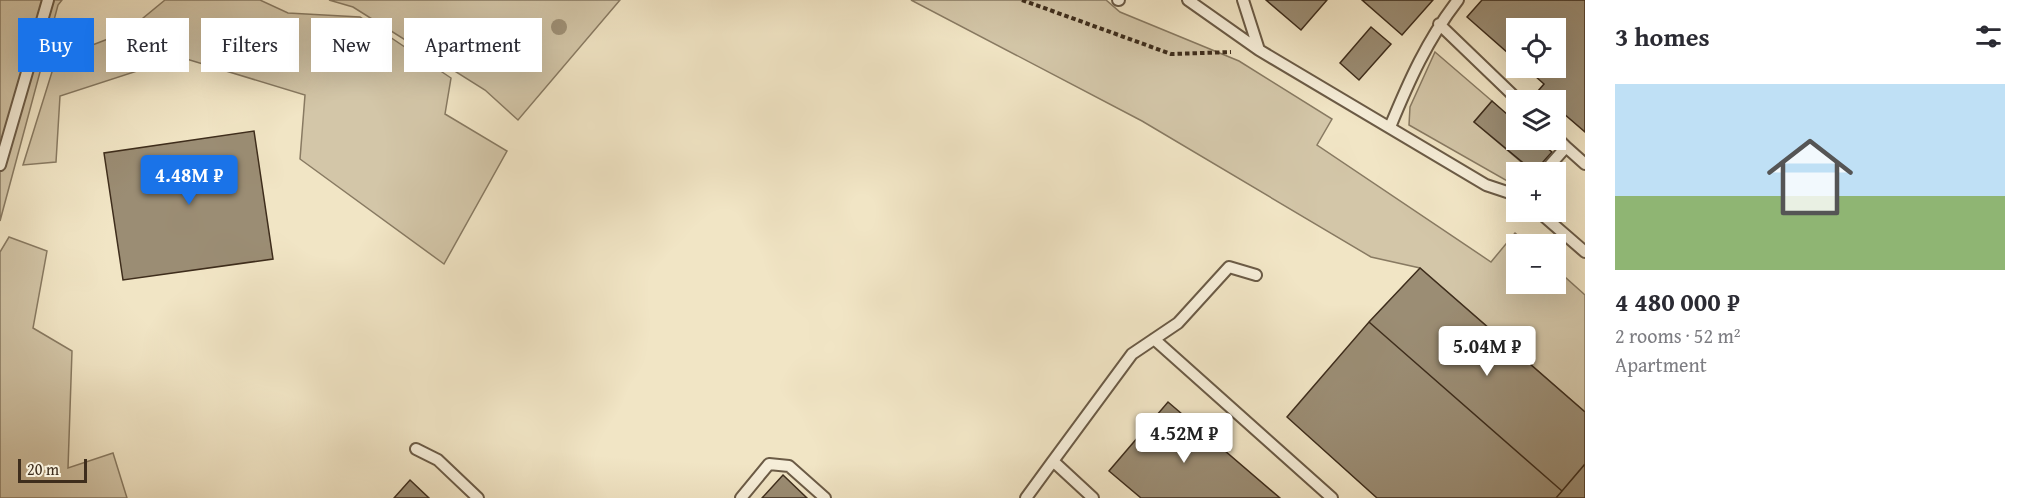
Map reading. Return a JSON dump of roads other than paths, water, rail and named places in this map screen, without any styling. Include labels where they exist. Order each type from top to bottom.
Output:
[{"type":"lane","points":[[0,165],[48,0]]},
{"type":"lane","points":[[1188,0],[1259,50],[1486,185],[1506,192]]},
{"type":"lane","points":[[1243,0],[1259,50]]},
{"type":"lane","points":[[1390,127],[1427,45],[1439,24],[1458,0]]},
{"type":"lane","points":[[1439,24],[1508,90]]},
{"type":"lane","points":[[1566,147],[1585,164]]},
{"type":"lane","points":[[1553,162],[1563,150]]},
{"type":"lane","points":[[1550,222],[1585,252]]},
{"type":"lane","points":[[1026,498],[1132,354],[1178,323],[1229,267],[1256,275]]},
{"type":"lane","points":[[1154,339],[1332,498]]},
{"type":"lane","points":[[416,449],[438,460],[478,498]]},
{"type":"lane","points":[[1053,460],[1093,498]]},
{"type":"lane","points":[[741,498],[769,464],[789,466],[825,498]]}]
